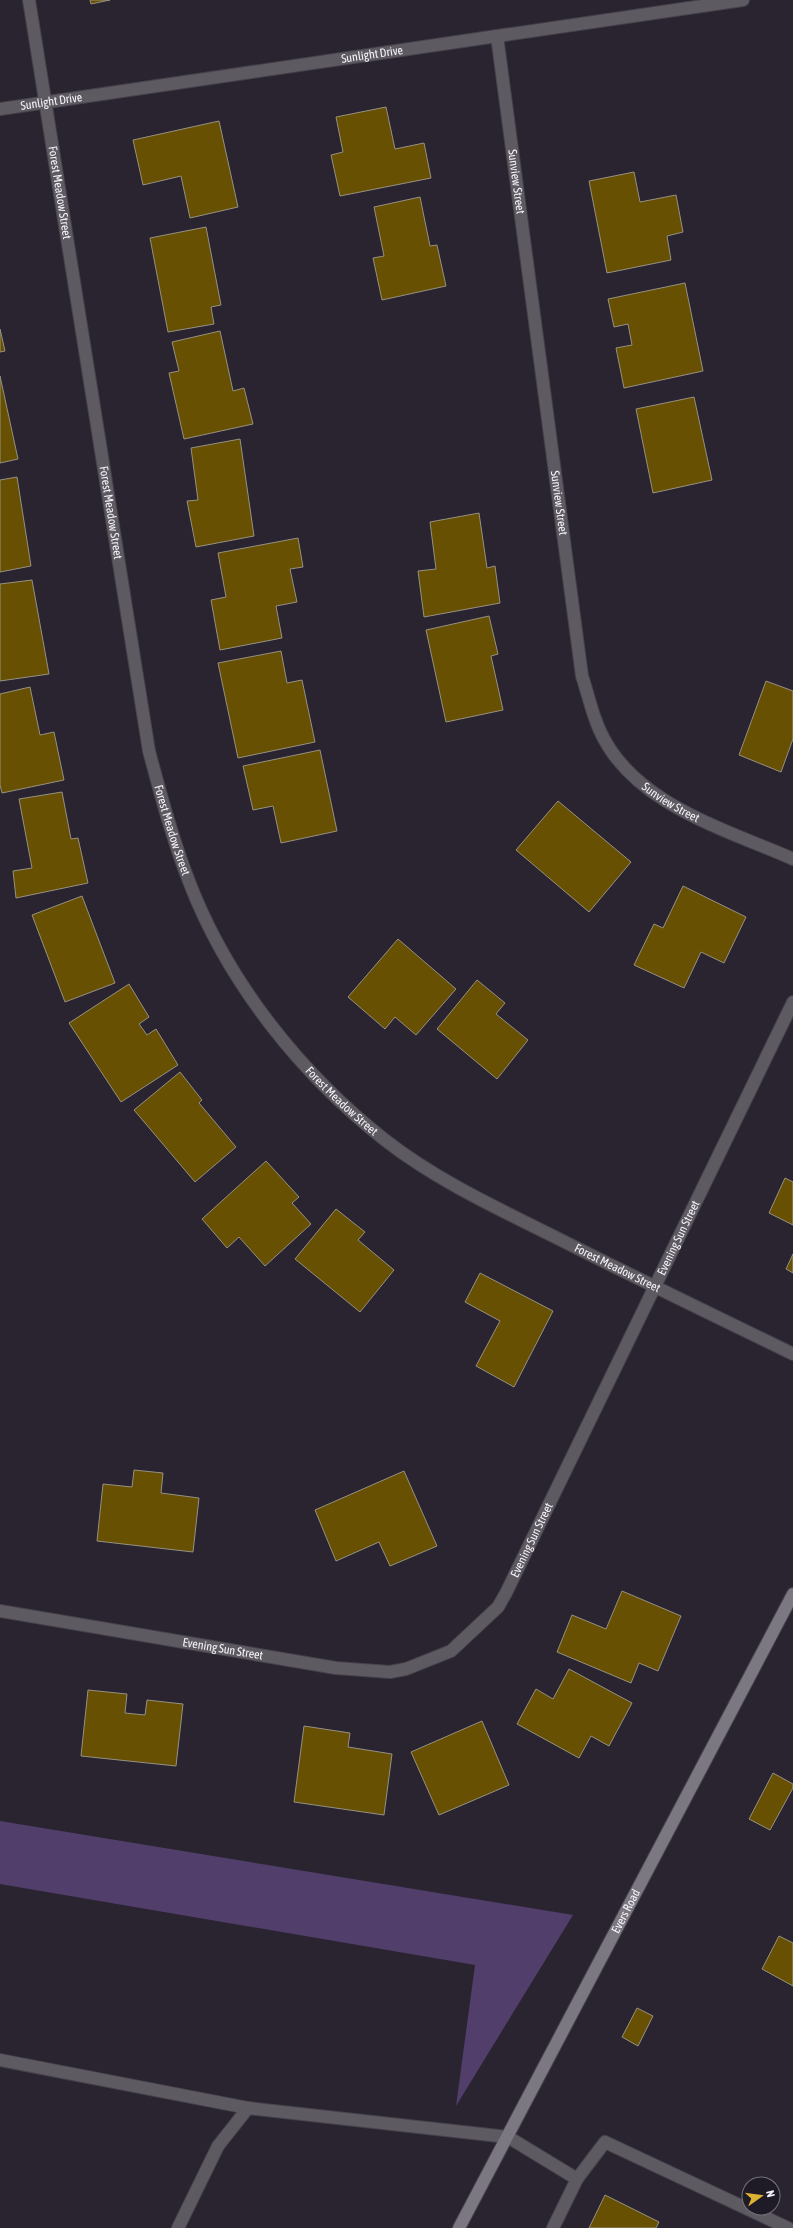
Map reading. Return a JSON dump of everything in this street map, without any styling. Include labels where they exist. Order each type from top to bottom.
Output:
[{"type":"main road","name":"Evers Road","points":[[459,2228],[793,1594]]},
{"type":"street","name":"Forest Meadow Street","points":[[29,0],[149,751],[169,824],[188,879],[219,944],[252,1000],[292,1052],[337,1099],[387,1141],[465,1192],[654,1287],[793,1354]]},
{"type":"street","name":"Sunlight Drive","points":[[0,109],[46,101],[743,0]]},
{"type":"street","name":"Sunview Street","points":[[497,36],[582,676],[600,732],[624,769],[671,806],[793,859]]},
{"type":"street","name":"Evening Sun Street","points":[[0,1611],[336,1668],[390,1672],[406,1669],[451,1651],[498,1607],[506,1593],[793,1002]]},
{"type":"street","points":[[0,2060],[248,2108],[508,2137],[577,2179]]},
{"type":"street","points":[[178,2228],[218,2146],[248,2108]]},
{"type":"street","points":[[553,2228],[577,2179],[605,2142],[788,2228]]},
{"type":"shaded area","points":[[0,1821],[573,1915],[456,2106],[475,1965],[0,1884]]},
{"type":"building","points":[[90,0],[110,0],[91,4]]},
{"type":"building","points":[[386,107],[395,149],[424,143],[431,178],[340,196],[331,155],[343,152],[336,117]]},
{"type":"building","points":[[219,121],[238,207],[190,218],[181,176],[143,185],[133,140]]},
{"type":"building","points":[[634,172],[640,202],[676,195],[683,232],[667,236],[671,260],[607,273],[589,181]]},
{"type":"building","points":[[420,197],[430,246],[437,245],[446,286],[382,300],[373,258],[384,256],[374,207]]},
{"type":"building","points":[[206,227],[221,305],[211,307],[214,324],[168,332],[150,238]]},
{"type":"building","points":[[685,283],[703,371],[624,388],[616,348],[632,345],[628,324],[614,327],[608,299]]},
{"type":"building","points":[[0,329],[5,351],[0,352]]},
{"type":"building","points":[[220,331],[233,391],[244,388],[253,424],[184,439],[169,373],[179,371],[172,342]]},
{"type":"building","points":[[0,376],[18,459],[0,463]]},
{"type":"building","points":[[694,397],[712,480],[653,493],[636,409]]},
{"type":"building","points":[[240,439],[254,536],[196,547],[187,501],[198,500],[191,448]]},
{"type":"building","points":[[17,477],[31,566],[0,572],[0,480]]},
{"type":"building","points":[[479,513],[487,568],[495,566],[500,603],[424,617],[418,571],[436,569],[430,522]]},
{"type":"building","points":[[298,538],[303,567],[290,569],[297,602],[276,606],[282,638],[220,650],[211,600],[226,597],[218,553]]},
{"type":"building","points":[[32,580],[49,674],[0,681],[0,584]]},
{"type":"building","points":[[489,616],[498,654],[491,656],[503,710],[446,722],[426,630]]},
{"type":"building","points":[[281,651],[287,683],[302,680],[315,742],[238,758],[218,663]]},
{"type":"building","points":[[766,681],[793,691],[793,739],[781,772],[739,755]]},
{"type":"building","points":[[30,687],[40,735],[54,732],[64,780],[2,793],[0,785],[0,694]]},
{"type":"building","points":[[320,750],[337,831],[281,843],[273,806],[253,810],[243,766]]},
{"type":"building","points":[[62,792],[71,839],[78,838],[88,883],[16,898],[13,871],[32,868],[19,799]]},
{"type":"building","points":[[558,801],[631,862],[589,912],[516,850]]},
{"type":"building","points":[[683,886],[746,917],[724,963],[701,952],[684,988],[634,965],[654,924],[663,928]]},
{"type":"building","points":[[82,896],[115,983],[65,1002],[32,915]]},
{"type":"building","points":[[398,939],[456,989],[416,1035],[395,1017],[385,1029],[348,997]]},
{"type":"building","points":[[477,980],[505,1003],[496,1014],[528,1040],[497,1079],[437,1029]]},
{"type":"building","points":[[129,984],[149,1017],[139,1024],[147,1035],[156,1029],[178,1065],[121,1102],[69,1023]]},
{"type":"building","points":[[180,1072],[202,1100],[199,1103],[236,1147],[195,1182],[134,1110]]},
{"type":"building","points":[[266,1161],[299,1197],[292,1203],[311,1224],[265,1266],[239,1237],[227,1248],[202,1219]]},
{"type":"building","points":[[785,1178],[793,1182],[793,1225],[769,1213]]},
{"type":"building","points":[[336,1209],[365,1232],[358,1240],[394,1270],[360,1312],[295,1259]]},
{"type":"building","points":[[793,1254],[793,1273],[786,1269]]},
{"type":"building","points":[[480,1273],[553,1311],[514,1387],[476,1366],[500,1321],[465,1302]]},
{"type":"building","points":[[134,1470],[163,1473],[161,1493],[199,1498],[193,1552],[97,1541],[103,1484],[132,1487]]},
{"type":"building","points":[[404,1471],[437,1546],[390,1566],[379,1542],[336,1561],[315,1510]]},
{"type":"building","points":[[622,1591],[681,1616],[658,1671],[639,1663],[631,1683],[557,1652],[572,1615],[606,1629]]},
{"type":"building","points":[[569,1669],[632,1703],[609,1746],[591,1736],[579,1758],[517,1724],[536,1689],[553,1699]]},
{"type":"building","points":[[88,1690],[127,1694],[125,1713],[145,1715],[147,1700],[183,1704],[176,1766],[81,1756]]},
{"type":"building","points":[[482,1721],[509,1785],[439,1815],[411,1752]]},
{"type":"building","points":[[304,1726],[350,1733],[348,1747],[392,1754],[384,1815],[294,1802]]},
{"type":"building","points":[[773,1773],[793,1784],[793,1788],[770,1830],[749,1819]]},
{"type":"building","points":[[779,1936],[793,1943],[793,1986],[762,1969]]},
{"type":"building","points":[[637,2008],[653,2016],[638,2046],[622,2037]]},
{"type":"building","points":[[605,2195],[659,2222],[656,2228],[589,2228]]}]
